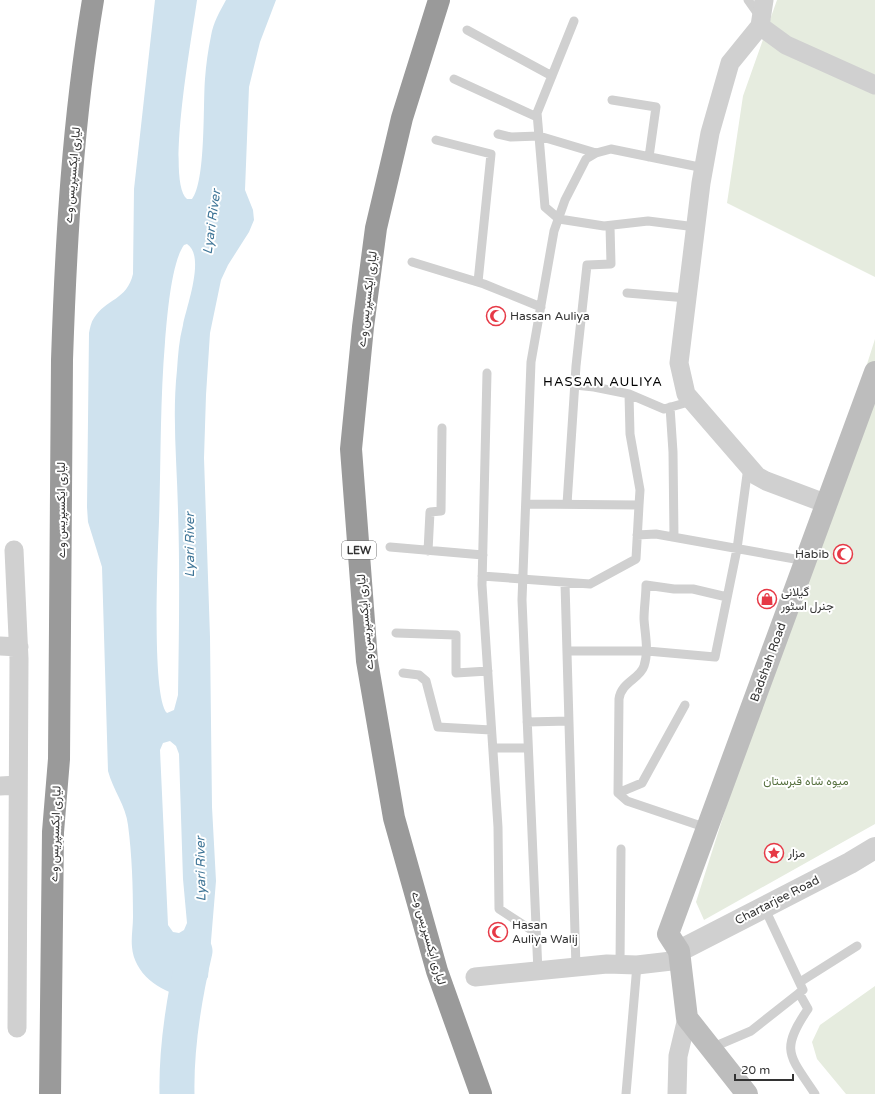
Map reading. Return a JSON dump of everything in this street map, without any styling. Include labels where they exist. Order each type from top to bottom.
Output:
[{"type":"highway","name":"لیاری ایکسپریس وے","points":[[50,1094],[53,832],[59,759],[62,360],[64,294],[72,163],[93,0]]},
{"type":"highway","name":"لیاری ایکسپریس وے","points":[[439,0],[402,118],[376,228],[363,327],[351,449],[367,661],[394,818],[437,971],[481,1094]]},
{"type":"main road","name":"Badshah Road","points":[[679,955],[668,934],[875,372]]},
{"type":"main road","points":[[679,955],[687,1018],[747,1094]]},
{"type":"street","points":[[764,0],[760,22],[730,63],[710,133],[696,227],[679,363],[686,394],[757,476],[766,481],[827,504]]},
{"type":"street","points":[[760,22],[786,46],[875,85]]},
{"type":"street","points":[[14,550],[19,647],[9,786],[17,1028]]},
{"type":"street","points":[[0,646],[19,647]]},
{"type":"street","name":"Chartarjee Road","points":[[679,955],[764,907],[850,863],[875,848]]},
{"type":"street","points":[[475,977],[607,964],[628,965],[679,955]]},
{"type":"street","points":[[677,1094],[678,1056],[687,1018]]},
{"type":"lane","points":[[748,0],[760,22]]},
{"type":"lane","points":[[574,21],[537,113],[545,207],[559,219],[610,226],[648,221],[696,227]]},
{"type":"lane","points":[[467,30],[552,76]]},
{"type":"lane","points":[[454,79],[537,117]]},
{"type":"lane","points":[[612,100],[656,107],[649,157]]},
{"type":"lane","points":[[498,134],[512,137],[539,136],[596,153]]},
{"type":"lane","points":[[436,140],[491,154],[478,282]]},
{"type":"lane","points":[[538,972],[522,600],[531,362],[554,231],[565,200],[586,159],[596,153],[611,149],[704,168]]},
{"type":"lane","points":[[566,504],[574,385],[587,265],[611,264],[610,226]]},
{"type":"lane","points":[[412,262],[478,282],[541,307]]},
{"type":"lane","points":[[627,293],[687,298]]},
{"type":"lane","points":[[487,373],[482,576],[498,827],[500,910],[536,933]]},
{"type":"lane","points":[[574,385],[594,387],[629,394],[664,409],[692,401]]},
{"type":"lane","points":[[482,576],[590,584],[636,559],[640,490],[630,434],[629,394]]},
{"type":"lane","points":[[670,407],[673,452],[674,537]]},
{"type":"lane","points":[[428,551],[430,512],[441,511],[442,428]]},
{"type":"lane","points":[[567,651],[647,651],[714,657],[737,549],[748,466]]},
{"type":"lane","points":[[526,504],[640,505]]},
{"type":"lane","points":[[637,535],[656,534],[806,561]]},
{"type":"lane","points":[[390,547],[483,555]]},
{"type":"lane","points":[[566,583],[576,968]]},
{"type":"lane","points":[[707,828],[626,800],[618,793],[620,693],[644,667],[647,651],[644,619],[646,585],[674,589],[693,589],[727,597]]},
{"type":"lane","points":[[396,633],[456,635],[456,673],[488,671]]},
{"type":"lane","points":[[403,673],[419,675],[426,681],[438,727],[491,730]]},
{"type":"lane","points":[[618,793],[642,783],[685,706]]},
{"type":"lane","points":[[527,722],[569,721]]},
{"type":"lane","points":[[492,748],[528,748]]},
{"type":"lane","points":[[621,848],[628,965],[626,1094]]},
{"type":"lane","points":[[711,1048],[751,1031],[803,990],[764,907]]},
{"type":"lane","points":[[800,982],[857,946]]},
{"type":"lane","points":[[799,993],[808,1009],[792,1035],[790,1052],[815,1094]]},
{"type":"green space","points":[[777,0],[875,0],[875,277],[727,203],[743,96]]},
{"type":"green space","name":"میوہ شاہ قبرستان","points":[[875,339],[875,824],[704,920],[696,902]]},
{"type":"green space","points":[[875,986],[875,1094],[846,1094],[817,1059],[812,1042],[820,1025]]},
{"type":"water","points":[[155,0],[197,0],[186,72],[179,137],[181,187],[187,199],[192,199],[200,177],[206,68],[210,41],[215,22],[226,0],[276,0],[260,42],[249,87],[245,190],[253,210],[254,220],[249,232],[228,265],[221,280],[210,333],[204,458],[210,637],[212,807],[216,881],[208,977],[198,993],[187,996],[175,994],[157,986],[149,980],[137,965],[134,956],[132,944],[132,871],[128,825],[125,811],[108,771],[102,567],[88,522],[87,507],[89,333],[91,323],[94,318],[104,307],[126,289],[133,274],[134,189]],"holes":[[[187,244],[192,250],[195,259],[195,270],[178,353],[175,405],[179,556],[178,695],[174,710],[167,713],[162,701],[157,653],[162,387],[170,292],[180,253],[184,245]],[[170,741],[176,746],[179,754],[183,879],[187,923],[184,930],[179,933],[173,932],[168,925],[160,750],[163,743]]]},
{"type":"waterway","name":"Lyari River","points":[[177,1094],[179,1040],[187,986],[195,951]]},
{"type":"place","name":"Hassan Auliya","points":[[496,316]]},
{"type":"place","name":"Habib","points":[[843,554]]},
{"type":"place","name":"گیلانی جنرل اسٹور","points":[[767,599]]},
{"type":"place","name":"مزار","points":[[774,853]]},
{"type":"place","name":"Hasan Auliya Walij","points":[[498,932]]},
{"type":"district","name":"HASSAN AULIYA","points":[[603,382]]}]
